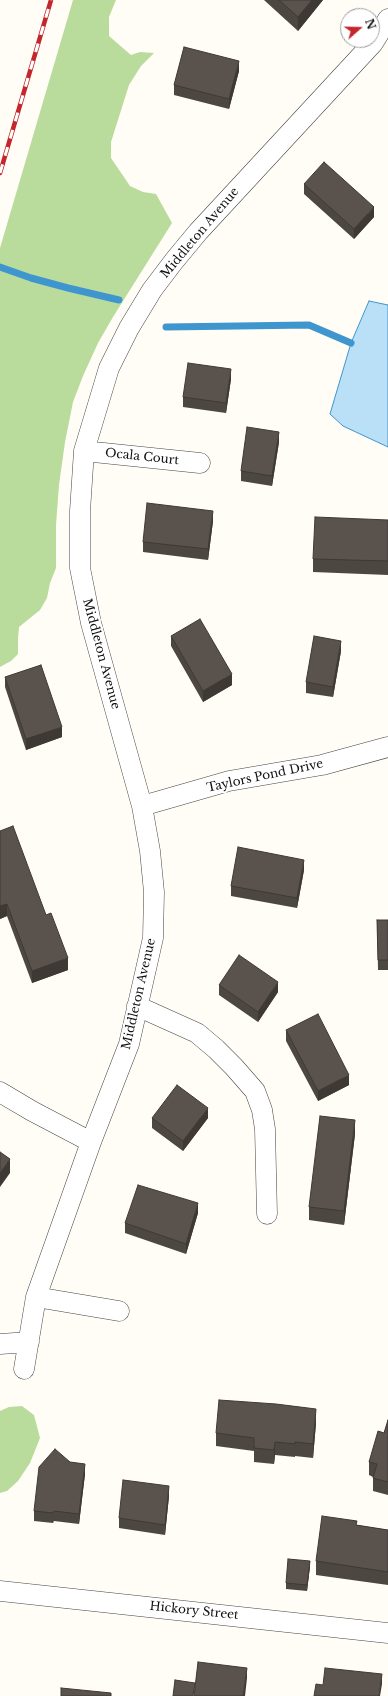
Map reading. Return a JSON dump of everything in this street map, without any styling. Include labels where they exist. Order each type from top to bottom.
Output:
[{"type":"street","name":"Middleton Avenue","points":[[24,1369],[36,1297],[90,1142],[129,1044],[153,938],[154,892],[150,851],[142,806],[91,623],[80,568],[80,511],[84,451],[109,368],[129,328],[157,284],[174,260],[213,216],[373,43],[388,19]]},
{"type":"street","name":"Ocala Court","points":[[84,451],[200,463]]},
{"type":"street","name":"Taylors Pond Drive","points":[[142,806],[229,781],[322,765],[388,747]]},
{"type":"street","points":[[137,1006],[197,1033],[230,1062],[254,1091],[262,1110],[265,1129],[268,1214]]},
{"type":"street","points":[[0,1092],[90,1142]]},
{"type":"street","points":[[36,1297],[119,1311]]},
{"type":"street","points":[[0,1344],[29,1342]]},
{"type":"street","name":"Hickory Street","points":[[0,1591],[388,1633]]},
{"type":"green space","points":[[73,0],[116,0],[109,17],[109,36],[131,55],[140,52],[154,53],[141,66],[129,85],[111,142],[111,158],[130,186],[143,192],[156,194],[172,223],[113,317],[98,343],[83,376],[73,402],[65,442],[59,485],[56,525],[56,568],[50,583],[47,598],[40,610],[19,627],[18,654],[11,661],[0,667],[0,248]]},
{"type":"green space","points":[[22,1406],[34,1415],[40,1438],[30,1463],[18,1481],[7,1491],[0,1493],[0,1411],[9,1407]]},
{"type":"water","points":[[369,301],[388,305],[388,447],[343,426],[330,414],[351,343]]},
{"type":"building","points":[[279,0],[312,0],[298,17]]},
{"type":"building","points":[[184,47],[239,61],[229,99],[174,85]]},
{"type":"building","points":[[324,162],[374,207],[354,229],[304,184]]},
{"type":"building","points":[[188,363],[231,369],[226,403],[183,397]]},
{"type":"building","points":[[247,427],[279,432],[272,476],[241,471]]},
{"type":"building","points":[[147,503],[213,511],[208,549],[143,542]]},
{"type":"building","points":[[315,517],[388,520],[388,561],[313,559]]},
{"type":"building","points":[[200,619],[232,674],[203,691],[171,636]]},
{"type":"building","points":[[314,636],[341,641],[333,687],[306,682]]},
{"type":"building","points":[[41,665],[62,727],[26,739],[5,677]]},
{"type":"building","points":[[13,826],[46,915],[51,913],[68,958],[32,971],[7,904],[0,906],[0,831]]},
{"type":"building","points":[[238,847],[304,860],[297,898],[231,886]]},
{"type":"building","points":[[377,920],[388,920],[388,960],[378,960]]},
{"type":"building","points":[[239,955],[278,982],[258,1012],[219,985]]},
{"type":"building","points":[[318,1014],[349,1075],[318,1091],[286,1030]]},
{"type":"building","points":[[177,1085],[208,1108],[183,1141],[152,1118]]},
{"type":"building","points":[[320,1116],[355,1120],[344,1211],[309,1207]]},
{"type":"building","points":[[0,1152],[10,1159],[0,1173]]},
{"type":"building","points":[[138,1185],[198,1203],[186,1244],[125,1223]]},
{"type":"building","points":[[219,1400],[276,1404],[316,1409],[313,1444],[275,1442],[274,1450],[254,1448],[254,1438],[216,1433]]},
{"type":"building","points":[[388,1420],[388,1482],[373,1478],[377,1464],[369,1462],[378,1431],[384,1433]]},
{"type":"building","points":[[55,1449],[70,1462],[85,1464],[79,1514],[54,1511],[53,1513],[34,1511],[39,1467]]},
{"type":"building","points":[[123,1480],[169,1486],[165,1525],[119,1518]]},
{"type":"building","points":[[322,1516],[357,1521],[356,1525],[388,1530],[388,1572],[316,1561]]},
{"type":"building","points":[[288,1559],[310,1561],[307,1585],[286,1583]]},
{"type":"building","points":[[198,1662],[247,1668],[243,1696],[194,1696]]},
{"type":"building","points":[[325,1668],[382,1674],[379,1696],[314,1696],[316,1684],[323,1685]]},
{"type":"building","points":[[175,1680],[195,1683],[193,1696],[173,1696]]},
{"type":"building","points":[[61,1688],[111,1693],[111,1696],[61,1696]]},
{"type":"waterway","points":[[0,267],[31,278],[119,300]]},
{"type":"waterway","points":[[166,327],[309,325],[351,343]]},
{"type":"railway","points":[[0,173],[51,0]]}]
